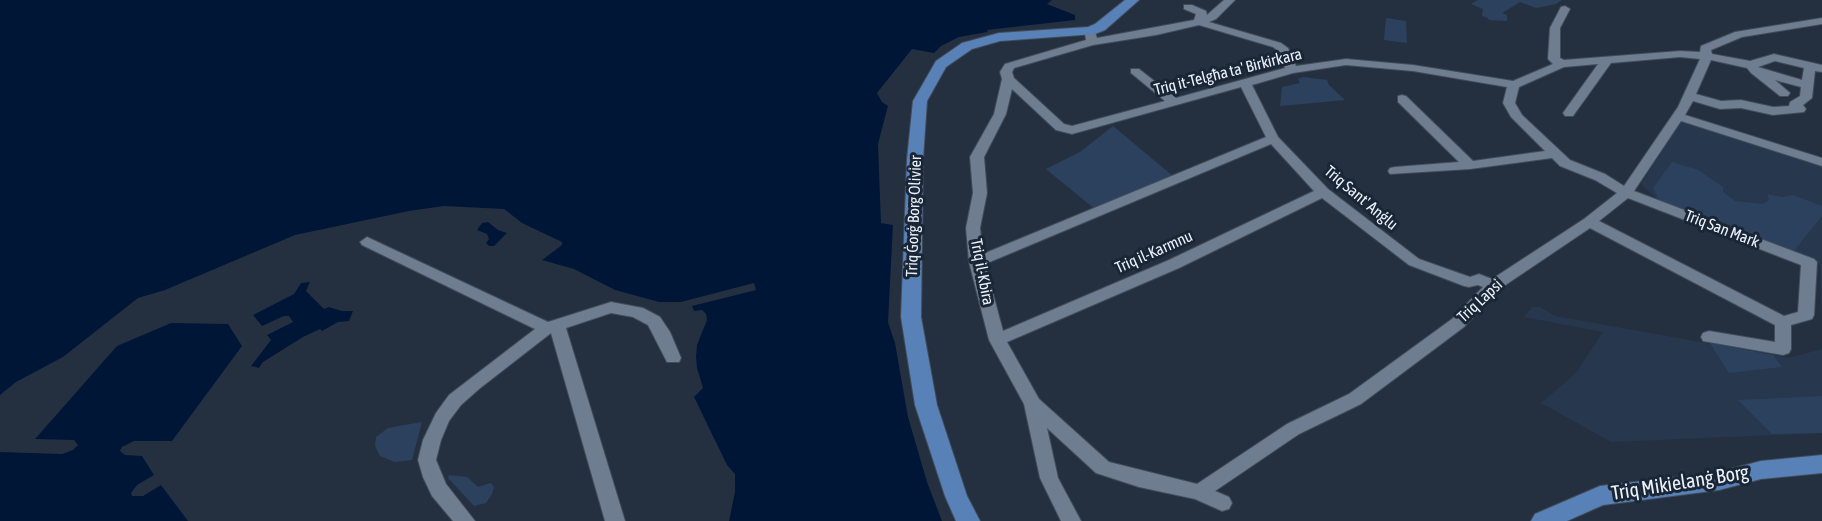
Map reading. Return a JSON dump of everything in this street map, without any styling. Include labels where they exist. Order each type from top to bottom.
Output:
[{"type":"main road","points":[[1091,37],[1133,0]]},
{"type":"main road","name":"Triq Ġorġ Borg Olivier","points":[[968,521],[956,496],[926,405],[911,317],[915,159],[920,101],[941,64],[967,46],[1008,36],[1091,37]]},
{"type":"main road","name":"Triq Mikielanġ Borg","points":[[1543,521],[1600,496],[1719,481],[1761,470],[1822,464]]},
{"type":"street","points":[[1008,79],[1006,72],[1009,66],[1091,37],[1156,32],[1200,21],[1212,17],[1230,0]]},
{"type":"street","points":[[1188,7],[1202,13],[1200,21]]},
{"type":"street","points":[[1562,64],[1554,58],[1555,28],[1565,9]]},
{"type":"street","points":[[1200,21],[1277,45],[1282,48],[1292,70]]},
{"type":"street","points":[[1707,56],[1705,48],[1739,34],[1822,21]]},
{"type":"street","points":[[1514,85],[1562,64],[1680,54],[1707,56],[1806,85]]},
{"type":"street","name":"Triq Lapsi","points":[[1199,492],[1293,429],[1355,399],[1458,323],[1489,290],[1589,222],[1626,193],[1683,106],[1707,56]]},
{"type":"street","points":[[1683,106],[1741,104],[1773,111],[1800,109],[1794,105],[1806,98],[1806,85],[1816,67],[1774,57],[1753,68]]},
{"type":"street","points":[[1569,113],[1606,62]]},
{"type":"street","name":"Triq it-Telgħa ta' Birkirkara","points":[[1008,79],[1060,128],[1072,130],[1292,70],[1356,63],[1413,68],[1514,85]]},
{"type":"street","points":[[1753,68],[1784,93]]},
{"type":"street","points":[[1135,71],[1175,102]]},
{"type":"street","name":"Triq il-Kbira","points":[[1008,79],[1000,114],[974,157],[980,193],[973,228],[977,262],[997,340],[1033,404],[1049,478],[1071,521]]},
{"type":"street","name":"Triq Sant' Anǵlu","points":[[1246,84],[1273,139],[1323,192],[1414,262],[1469,282],[1479,279],[1489,290]]},
{"type":"street","name":"Triq San Mark","points":[[1514,85],[1509,102],[1517,117],[1553,154],[1565,163],[1600,177],[1626,193],[1809,262],[1806,315],[1783,321]]},
{"type":"street","points":[[1402,99],[1470,165]]},
{"type":"street","points":[[1683,106],[1706,124],[1822,162]]},
{"type":"street","points":[[977,262],[1273,139]]},
{"type":"street","points":[[1395,171],[1470,165],[1553,154]]},
{"type":"street","name":"Triq il-Karmnu","points":[[997,340],[1174,264],[1323,192]]},
{"type":"street","points":[[1589,222],[1783,321],[1783,349],[1709,337]]},
{"type":"street","points":[[367,242],[552,327],[615,521]]},
{"type":"street","points":[[465,521],[432,477],[428,460],[432,440],[441,418],[455,400],[552,327],[611,308],[637,312],[654,321],[662,332],[673,358]]},
{"type":"street","points":[[1033,404],[1103,468],[1139,479],[1199,492],[1222,503]]},
{"type":"shaded area","points":[[0,0],[1052,0],[1047,4],[1075,15],[1075,20],[987,30],[988,32],[959,37],[941,46],[934,53],[912,49],[877,93],[882,102],[888,106],[878,144],[881,223],[893,225],[888,322],[895,343],[908,417],[927,482],[942,521],[729,521],[735,492],[735,474],[727,465],[694,397],[703,388],[696,357],[697,345],[707,320],[702,310],[694,311],[692,306],[756,290],[754,283],[681,302],[659,302],[615,290],[574,269],[542,260],[562,245],[562,242],[522,223],[504,209],[444,206],[295,235],[165,290],[138,298],[63,357],[16,382],[0,395]]},
{"type":"shaded area","points":[[1478,0],[1562,0],[1556,4],[1536,8],[1520,2],[1502,13],[1507,15],[1507,21],[1489,20],[1482,16],[1483,9],[1471,4]]},
{"type":"shaded area","points":[[1386,18],[1406,21],[1407,43],[1384,40]]},
{"type":"shaded area","points":[[1303,77],[1327,80],[1329,85],[1345,100],[1280,106],[1282,87],[1300,83],[1298,79]]},
{"type":"shaded area","points":[[1680,123],[1704,126],[1822,165],[1822,327],[1820,266],[1813,260],[1660,202],[1641,184]]},
{"type":"shaded area","points":[[1113,126],[1174,177],[1096,210],[1046,169],[1080,152]]},
{"type":"shaded area","points":[[1672,162],[1698,170],[1723,187],[1723,192],[1735,201],[1763,204],[1769,200],[1767,194],[1783,197],[1793,195],[1822,206],[1822,216],[1793,252],[1660,202],[1653,188]]},
{"type":"shaded area","points":[[488,222],[498,230],[507,233],[494,246],[486,243],[489,239],[487,234],[477,230],[482,223]]},
{"type":"shaded area","points":[[310,282],[306,291],[324,309],[329,307],[342,311],[353,311],[349,321],[338,322],[322,331],[320,329],[303,337],[263,362],[259,368],[251,366],[271,340],[267,335],[293,322],[289,316],[284,316],[262,326],[253,315],[294,294],[301,283]]},
{"type":"shaded area","points":[[1532,307],[1540,307],[1555,316],[1789,358],[1822,349],[1822,433],[1611,442],[1541,403],[1576,373],[1603,332],[1524,317]]},
{"type":"shaded area","points":[[171,323],[228,324],[242,346],[172,441],[134,441],[122,447],[120,451],[125,455],[142,456],[154,475],[137,485],[131,493],[132,496],[143,496],[161,485],[188,521],[0,521],[0,452],[62,454],[73,450],[78,445],[74,440],[35,439],[117,346]]},
{"type":"shaded area","points":[[1710,343],[1773,355],[1782,367],[1729,373]]},
{"type":"shaded area","points":[[1822,396],[1822,433],[1772,434],[1738,400]]},
{"type":"shaded area","points":[[422,422],[412,460],[395,462],[380,456],[375,446],[376,437],[388,428]]},
{"type":"shaded area","points":[[449,475],[467,477],[478,487],[491,483],[494,487],[492,494],[486,503],[474,506],[448,478]]}]
